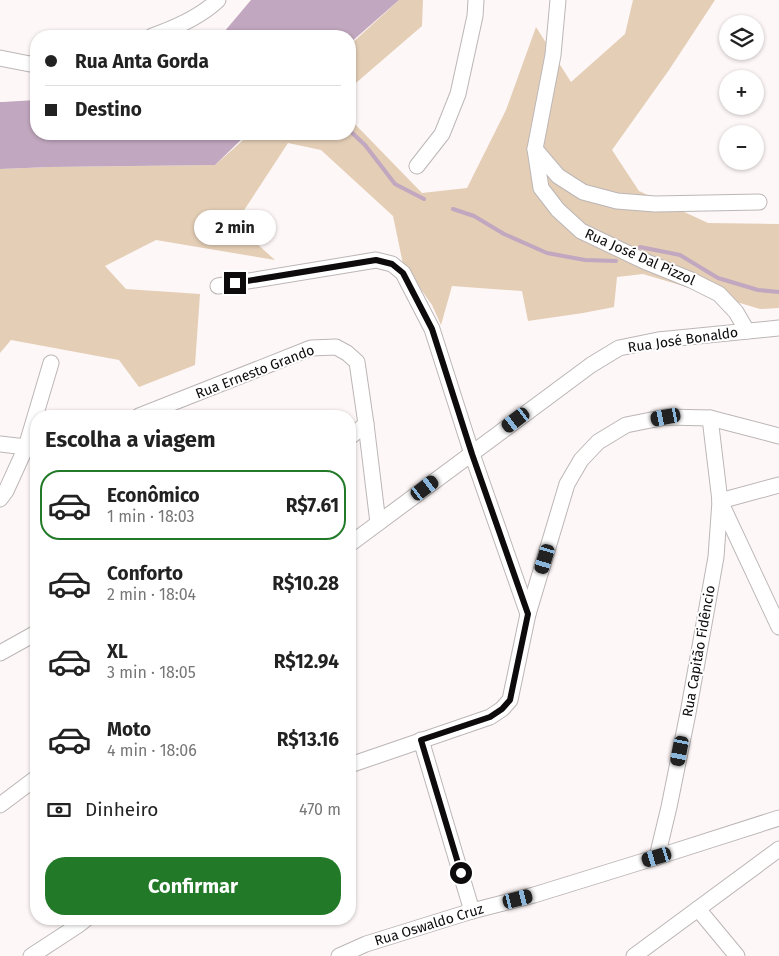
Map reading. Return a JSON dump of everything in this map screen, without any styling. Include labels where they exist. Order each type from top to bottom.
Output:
[{"type":"street","points":[[168,30],[210,8],[218,0]]},
{"type":"street","points":[[417,166],[442,134],[458,94],[475,16],[476,0]]},
{"type":"street","name":"Rua José Dal Pizzol","points":[[558,0],[553,55],[535,149],[541,188],[558,210],[581,231],[719,294],[736,312],[747,331]]},
{"type":"street","points":[[0,58],[30,64]]},
{"type":"street","points":[[535,149],[558,176],[575,187],[583,192],[617,202],[655,204],[759,202]]},
{"type":"street","points":[[218,286],[376,260],[392,264],[403,273],[432,329],[472,454],[528,614]]},
{"type":"street","name":"Rua José Bonaldo","points":[[356,540],[591,365],[619,348],[658,340],[779,328]]},
{"type":"street","name":"Rua Ernesto Grando","points":[[154,410],[311,348],[336,347],[347,353],[357,362],[378,523]]},
{"type":"street","points":[[40,410],[51,363]]},
{"type":"street","points":[[356,763],[490,717],[502,709],[510,700],[528,614],[567,484],[581,460],[598,442],[626,425],[666,417],[710,418],[779,436]]},
{"type":"street","points":[[710,418],[720,501],[777,619]]},
{"type":"street","points":[[356,432],[366,424]]},
{"type":"street","points":[[0,444],[30,446]]},
{"type":"street","points":[[0,499],[30,448]]},
{"type":"street","points":[[720,501],[779,485]]},
{"type":"street","name":"Rua Capitão Fidêncio","points":[[657,857],[688,713],[716,558],[720,501]]},
{"type":"street","points":[[0,653],[30,636]]},
{"type":"street","points":[[421,740],[472,911]]},
{"type":"street","points":[[0,805],[30,782]]},
{"type":"street","name":"Rua Oswaldo Cruz","points":[[338,956],[366,944],[472,911],[534,895],[779,818]]},
{"type":"street","points":[[634,956],[779,850]]},
{"type":"street","points":[[698,909],[737,956]]},
{"type":"street","points":[[31,956],[78,925]]},
{"type":"shaded area","points":[[251,0],[399,0],[356,38],[356,30],[226,30]]},
{"type":"shaded area","points":[[399,0],[423,0],[422,26],[356,83],[356,39]]},
{"type":"shaded area","points":[[633,0],[715,0],[669,70],[612,150],[639,191],[708,223],[779,224],[779,308],[760,309],[643,274],[617,277],[614,307],[528,321],[522,291],[452,286],[441,325],[432,305],[403,264],[393,216],[321,150],[288,143],[235,224],[275,260],[156,240],[105,266],[126,289],[200,294],[195,365],[139,387],[119,360],[11,340],[0,353],[0,169],[215,165],[243,140],[356,140],[356,125],[422,193],[467,188],[506,110],[536,27],[571,82],[625,34]]},
{"type":"shaded area","points":[[30,100],[30,140],[241,140],[215,165],[0,169],[0,102]]},
{"type":"waterway","points":[[356,137],[365,145],[395,184],[424,199]]},
{"type":"waterway","points":[[453,209],[474,216],[504,234],[547,253],[585,260],[616,261]]},
{"type":"waterway","points":[[640,247],[680,255],[718,278],[758,290],[779,292]]},
{"type":"route","points":[[235,283],[376,260],[392,264],[403,273],[432,329],[472,454],[528,614],[510,700],[502,709],[490,717],[421,740],[461,873]]}]
